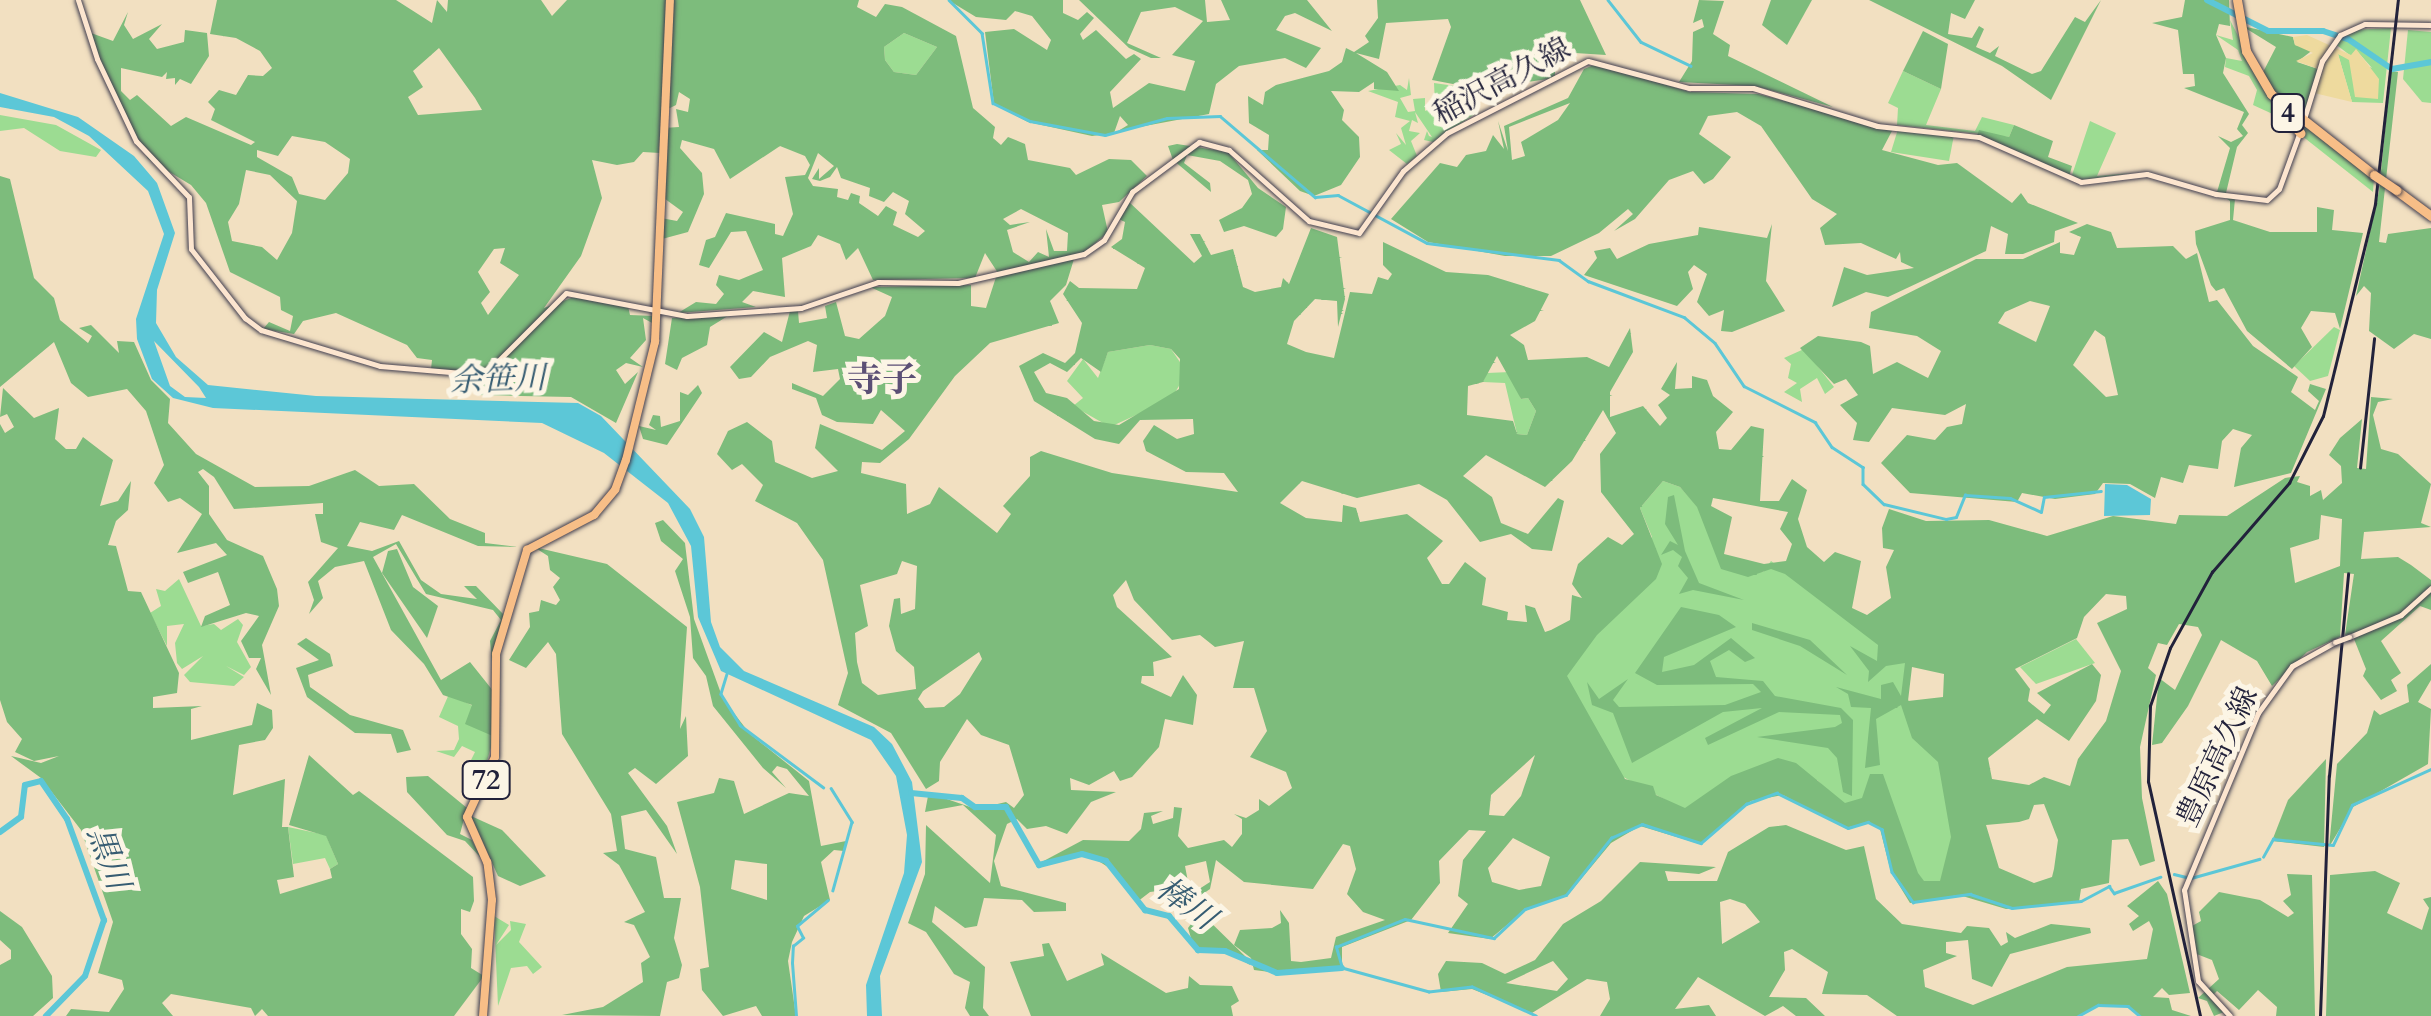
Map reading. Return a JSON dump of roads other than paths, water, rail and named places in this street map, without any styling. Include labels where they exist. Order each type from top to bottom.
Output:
[{"type":"highway","name":"4","points":[[2237,4],[2238,22],[2259,78],[2290,114],[2431,218]]},
{"type":"highway","name":"4","points":[[2259,78],[2302,126]]},
{"type":"main road","name":"稲沢高久線","points":[[78,0],[96,59],[136,142],[190,197],[193,254],[258,328],[380,366],[478,374],[566,293],[687,316],[801,308],[878,282],[958,284],[1080,255],[1104,240],[1132,192],[1201,142],[1229,150],[1309,222],[1359,233],[1403,171],[1455,128],[1592,61],[1689,88],[1753,88],[1877,126],[1980,137],[2081,182],[2147,174],[2216,194],[2267,200],[2279,189],[2334,40],[2365,24],[2431,25]]},
{"type":"main road","name":"72","points":[[483,1016],[492,900],[487,862],[468,816],[493,765],[497,648],[524,556],[534,542],[587,520],[619,483],[632,435],[656,310],[670,0]]},
{"type":"main road","name":"豊原高久線","points":[[2230,1016],[2196,977],[2184,890],[2258,713],[2292,666],[2334,642],[2400,615],[2431,588]]},
{"type":"water","points":[[0,93],[78,117],[134,156],[157,183],[175,233],[157,290],[156,323],[176,357],[208,385],[316,396],[578,403],[601,416],[690,509],[704,537],[711,622],[720,647],[744,671],[874,727],[892,744],[912,782],[922,862],[880,976],[882,1016],[867,1016],[866,985],[904,873],[907,835],[896,776],[871,740],[721,671],[698,617],[691,546],[668,503],[604,453],[542,423],[213,408],[173,398],[152,379],[137,339],[136,319],[164,234],[148,191],[89,136],[54,117],[0,107]],"holes":[[[154,341],[206,398],[185,397],[170,386]]]},
{"type":"water","points":[[2105,484],[2127,485],[2151,499],[2150,515],[2104,516]]},
{"type":"waterway","points":[[949,0],[982,33],[993,103],[1030,121],[1105,135],[1167,118],[1220,116],[1315,197],[1338,195],[1427,243],[1559,260],[1588,281],[1684,317],[1715,343],[1744,386],[1815,422],[1832,447],[1863,467],[1863,484],[1884,504],[1946,519],[1956,517],[1965,495],[2010,498],[2041,512],[2044,497],[2101,491]]},
{"type":"waterway","points":[[1608,0],[1641,42],[1691,66]]},
{"type":"waterway","points":[[2207,0],[2268,31],[2323,31],[2348,39],[2392,69],[2431,62]]},
{"type":"waterway","points":[[727,674],[721,694],[740,725],[823,787]]},
{"type":"waterway","points":[[2263,857],[2273,839],[2333,845],[2352,805],[2431,769]]},
{"type":"waterway","name":"黒川","points":[[0,832],[21,817],[25,785],[41,781],[67,819],[104,920],[85,976],[46,1016]]},
{"type":"waterway","points":[[831,788],[852,822],[833,890]]},
{"type":"waterway","name":"棒川","points":[[911,793],[962,798],[975,807],[1006,807],[1039,865],[1082,854],[1106,861],[1145,910],[1169,916],[1198,950],[1225,951],[1277,973],[1342,968]]},
{"type":"waterway","points":[[1536,1016],[1472,987],[1429,992],[1342,968],[1336,947],[1405,919],[1494,938],[1525,909],[1566,895],[1611,838],[1642,824],[1701,843],[1746,804],[1777,793],[1848,828],[1868,822],[1882,829],[1892,872],[1913,902],[1970,894],[2012,908],[2081,901],[2109,886],[2114,893],[2160,877]]},
{"type":"waterway","points":[[2191,878],[2259,859]]},
{"type":"waterway","points":[[2174,874],[2186,877]]},
{"type":"waterway","points":[[796,1016],[793,946],[803,938],[797,926],[828,900]]},
{"type":"waterway","name":"棒川","points":[[2078,1016],[2098,1005],[2128,1006],[2140,1016]]},
{"type":"railway","points":[[2200,1016],[2148,782],[2150,706],[2170,648],[2212,572],[2289,483],[2323,416],[2375,204],[2398,0]]},
{"type":"railway","points":[[2360,468],[2374,339]]},
{"type":"railway","points":[[2320,1016],[2329,776],[2348,574]]},
{"type":"district","name":"寺子","points":[[882,380]]},
{"type":"water label","name":"余笹川","points":[[498,380]]}]
